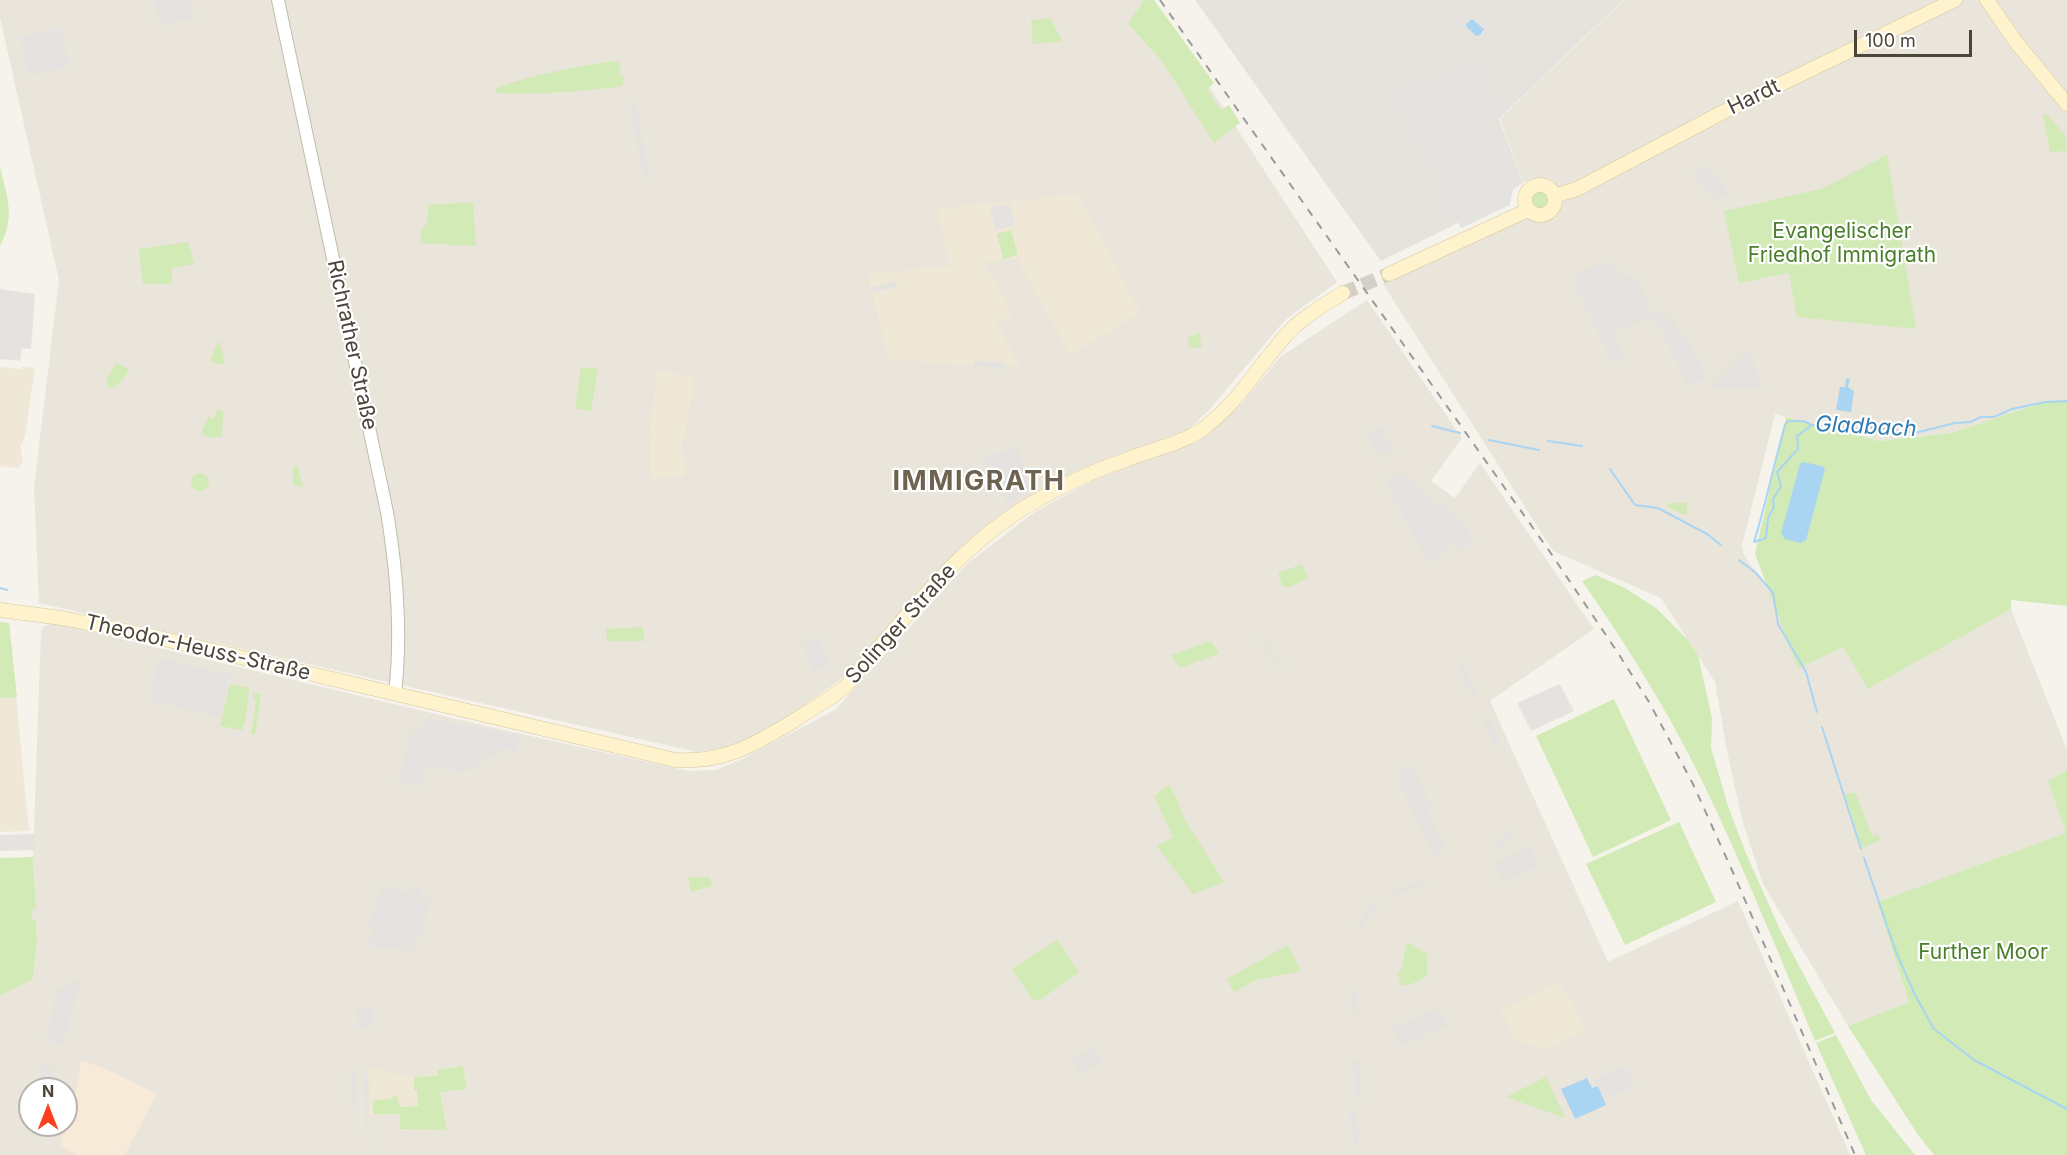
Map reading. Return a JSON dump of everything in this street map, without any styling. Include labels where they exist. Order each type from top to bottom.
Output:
[{"type":"main road","name":"Hardt","points":[[1554,196],[1577,189],[1727,110],[1955,0]]},
{"type":"main road","points":[[1987,0],[2016,42],[2067,104]]},
{"type":"main road","points":[[1545,186],[1554,196],[1553,208],[1546,213],[1536,215],[1528,210],[1524,197],[1532,187],[1545,186]]},
{"type":"main road","points":[[1389,274],[1528,210]]},
{"type":"main road","name":"Solinger Straße","points":[[395,694],[675,760],[723,757],[743,750],[829,700],[846,686],[925,594],[987,533],[1023,508],[1102,468],[1186,439],[1203,428],[1238,398],[1288,332],[1314,311],[1343,293]]},
{"type":"main road","name":"Theodor-Heuss-Straße","points":[[0,610],[62,618],[141,634],[395,694]]},
{"type":"street","name":"Richrather Straße","points":[[278,0],[387,512],[394,555],[398,609],[398,666],[395,694]]},
{"type":"shaded area","points":[[0,0],[1153,0],[1337,282],[1285,320],[1209,410],[1186,432],[1099,464],[960,550],[864,658],[836,683],[744,746],[697,752],[39,603],[34,487],[59,280],[0,18]]},
{"type":"shaded area","points":[[154,0],[190,0],[194,18],[160,26]]},
{"type":"shaded area","points":[[1195,0],[1623,0],[1499,119],[1523,183],[1458,223],[1381,261]]},
{"type":"shaded area","points":[[1624,0],[2067,0],[2067,400],[2044,402],[1951,433],[1879,441],[1775,414],[1742,545],[1744,555],[1770,592],[1798,668],[1843,647],[1868,689],[2011,609],[2067,750],[2067,770],[2048,781],[2067,833],[1877,902],[1909,1002],[1848,1026],[1763,884],[1742,820],[1715,682],[1661,598],[1553,551],[1383,284],[1565,197],[1540,179],[1523,182],[1500,119]]},
{"type":"shaded area","points":[[61,28],[70,67],[29,76],[20,38]]},
{"type":"shaded area","points":[[1472,67],[1491,107],[1498,142],[1515,177],[1510,205],[1461,228],[1443,187],[1449,184],[1426,136],[1420,138],[1402,96]]},
{"type":"shaded area","points":[[635,99],[649,177],[644,182],[630,105]]},
{"type":"shaded area","points":[[1709,165],[1729,194],[1716,201],[1694,175]]},
{"type":"shaded area","points":[[1078,195],[1140,312],[1070,355],[1017,258],[983,262],[1013,315],[997,323],[1020,367],[895,360],[887,357],[868,274],[950,266],[937,209]]},
{"type":"shaded area","points":[[1009,204],[1015,225],[996,230],[989,207]]},
{"type":"shaded area","points":[[1608,260],[1611,265],[1638,283],[1649,303],[1645,309],[1654,314],[1657,310],[1677,323],[1674,327],[1684,333],[1707,377],[1688,386],[1659,325],[1646,318],[1612,334],[1624,358],[1613,363],[1571,277]]},
{"type":"shaded area","points":[[896,281],[897,287],[874,293],[872,287]]},
{"type":"shaded area","points":[[0,289],[35,294],[31,349],[22,348],[20,361],[0,359]]},
{"type":"shaded area","points":[[1367,300],[1462,438],[1431,481],[1455,498],[1480,463],[1594,629],[1490,701],[1608,962],[1738,901],[1850,1155],[0,1155],[0,996],[33,979],[37,941],[36,921],[32,919],[32,911],[36,907],[33,857],[41,631],[44,626],[54,623],[490,727],[688,771],[716,770],[740,760],[835,710],[967,564],[1036,511],[1109,472],[1197,442],[1241,405],[1280,357]]},
{"type":"shaded area","points":[[1746,352],[1753,360],[1762,389],[1713,388],[1711,386]]},
{"type":"shaded area","points":[[974,360],[1006,363],[1005,369],[973,366]]},
{"type":"shaded area","points":[[22,366],[35,368],[25,437],[20,446],[23,462],[18,468],[0,466],[0,367],[22,369]]},
{"type":"shaded area","points":[[658,371],[695,377],[685,438],[682,438],[685,477],[651,479],[649,430]]},
{"type":"shaded area","points":[[1381,426],[1394,452],[1382,457],[1380,451],[1375,452],[1367,432]]},
{"type":"shaded area","points":[[1017,446],[1030,490],[1007,503],[983,458]]},
{"type":"shaded area","points":[[1398,472],[1466,525],[1474,542],[1460,551],[1455,539],[1434,563],[1427,557],[1417,543],[1386,484]]},
{"type":"shaded area","points":[[0,622],[9,623],[29,831],[0,832]]},
{"type":"shaded area","points":[[1258,637],[1262,637],[1285,669],[1281,669]]},
{"type":"shaded area","points":[[818,638],[829,662],[813,672],[803,644]]},
{"type":"shaded area","points":[[158,657],[230,675],[221,718],[151,701]]},
{"type":"shaded area","points":[[1460,658],[1476,692],[1473,697],[1457,664]]},
{"type":"shaded area","points":[[1560,684],[1574,711],[1531,731],[1517,703]]},
{"type":"shaded area","points":[[1487,715],[1500,744],[1497,750],[1484,722]]},
{"type":"shaded area","points":[[433,719],[520,736],[516,751],[503,749],[466,772],[426,766],[421,787],[398,784],[410,734]]},
{"type":"shaded area","points":[[1411,763],[1432,808],[1427,810],[1446,850],[1434,856],[1395,773]]},
{"type":"shaded area","points":[[1511,829],[1516,829],[1509,840],[1497,849],[1492,847]]},
{"type":"shaded area","points":[[34,834],[34,850],[0,851],[0,835]]},
{"type":"shaded area","points":[[1530,846],[1539,865],[1503,882],[1494,863]]},
{"type":"shaded area","points":[[1419,880],[1426,883],[1400,895],[1394,891]]},
{"type":"shaded area","points":[[383,886],[406,893],[408,887],[422,890],[420,897],[430,899],[427,920],[412,952],[368,945],[374,928],[368,925]]},
{"type":"shaded area","points":[[1373,900],[1380,901],[1362,927],[1357,927]]},
{"type":"shaded area","points":[[73,980],[80,981],[63,1046],[46,1038],[57,988],[63,989]]},
{"type":"shaded area","points":[[1560,982],[1585,1030],[1544,1049],[1514,1038],[1501,1010]]},
{"type":"shaded area","points":[[1352,990],[1358,990],[1356,1014],[1350,1013]]},
{"type":"shaded area","points":[[357,1008],[373,1009],[374,1027],[358,1028]]},
{"type":"shaded area","points":[[1439,1008],[1447,1026],[1401,1046],[1392,1028]]},
{"type":"shaded area","points":[[1093,1046],[1103,1060],[1081,1075],[1071,1061]]},
{"type":"shaded area","points":[[1353,1059],[1360,1059],[1362,1098],[1355,1098]]},
{"type":"shaded area","points":[[81,1060],[104,1068],[157,1094],[125,1155],[77,1155],[60,1145],[62,1137],[78,1137],[78,1079]]},
{"type":"shaded area","points":[[41,1065],[53,1067],[51,1077],[39,1077]]},
{"type":"shaded area","points":[[464,1065],[468,1090],[441,1092],[448,1130],[400,1130],[399,1115],[370,1115],[369,1070],[387,1069],[388,1073],[401,1077],[436,1075],[435,1069]]},
{"type":"shaded area","points":[[1625,1065],[1634,1086],[1606,1099],[1593,1080]]},
{"type":"shaded area","points":[[364,1069],[367,1072],[369,1146],[367,1148]]},
{"type":"shaded area","points":[[350,1072],[356,1072],[358,1107],[351,1107]]},
{"type":"shaded area","points":[[1355,1111],[1360,1146],[1354,1147],[1349,1112]]},
{"type":"green space","points":[[1144,0],[1154,0],[1214,83],[1207,89],[1221,110],[1229,105],[1240,123],[1214,143],[1162,61],[1128,24]]},
{"type":"green space","points":[[1050,18],[1062,41],[1033,44],[1031,20]]},
{"type":"green space","points":[[615,61],[621,64],[619,67],[621,76],[624,76],[623,84],[619,87],[567,92],[511,94],[495,92],[496,88],[540,75]]},
{"type":"green space","points":[[2046,114],[2065,135],[2067,151],[2050,152],[2043,115]]},
{"type":"green space","name":"Evangelischer Friedhof Immigrath","points":[[1887,155],[1916,329],[1797,317],[1789,273],[1739,283],[1724,211],[1821,189]]},
{"type":"green space","points":[[0,167],[9,216],[5,236],[0,246]]},
{"type":"green space","points":[[1539,190],[1546,193],[1549,200],[1546,207],[1539,210],[1532,207],[1529,200],[1532,193]]},
{"type":"green space","points":[[473,203],[476,246],[420,243],[421,231],[424,225],[427,225],[428,207],[431,204]]},
{"type":"green space","points":[[1011,230],[1018,255],[1003,259],[997,234]]},
{"type":"green space","points":[[188,242],[194,264],[172,268],[172,284],[143,284],[139,249]]},
{"type":"green space","points":[[1199,333],[1202,347],[1189,348],[1188,338]]},
{"type":"green space","points":[[219,340],[225,361],[222,364],[213,363],[210,360]]},
{"type":"green space","points":[[114,365],[129,369],[123,380],[112,388],[108,387],[107,379]]},
{"type":"green space","points":[[581,367],[598,369],[591,411],[575,408]]},
{"type":"green space","points":[[2067,400],[2067,606],[2011,600],[2011,609],[1868,689],[1843,647],[1798,669],[1755,554],[1786,417],[1879,441],[1951,433],[2044,402]]},
{"type":"green space","points":[[218,409],[223,411],[222,437],[208,437],[201,434],[208,417],[213,419]]},
{"type":"green space","points":[[297,465],[302,487],[293,484],[293,467]]},
{"type":"green space","points":[[200,473],[206,476],[209,482],[206,488],[200,491],[194,488],[191,482],[194,476]]},
{"type":"green space","points":[[1669,503],[1687,503],[1687,514],[1668,507]]},
{"type":"green space","points":[[1302,564],[1308,578],[1288,588],[1283,587],[1278,573]]},
{"type":"green space","points":[[1596,575],[1625,588],[1657,609],[1688,640],[1698,655],[1712,718],[1711,748],[1728,806],[1781,932],[1835,1033],[1815,1041],[1702,780],[1654,692],[1582,581]]},
{"type":"green space","points":[[0,622],[9,623],[17,697],[0,698]]},
{"type":"green space","points":[[643,627],[644,641],[607,641],[606,629]]},
{"type":"green space","points":[[1211,641],[1219,654],[1180,668],[1171,655]]},
{"type":"green space","points":[[230,684],[249,688],[246,718],[242,730],[220,726]]},
{"type":"green space","points":[[253,693],[261,694],[255,735],[251,734],[256,700],[253,699]]},
{"type":"green space","points":[[1614,699],[1671,820],[1593,857],[1536,736]]},
{"type":"green space","name":"Further Moor","points":[[2067,770],[2067,1155],[1934,1155],[1918,1135],[1848,1026],[1909,1002],[1877,902],[2066,833],[2048,781]]},
{"type":"green space","points":[[1169,785],[1185,820],[1224,882],[1193,894],[1157,846],[1173,837],[1154,796]]},
{"type":"green space","points":[[1855,792],[1872,836],[1878,834],[1880,840],[1862,848],[1845,795]]},
{"type":"green space","points":[[1679,822],[1716,902],[1625,945],[1586,864]]},
{"type":"green space","points":[[33,857],[36,908],[32,911],[32,918],[36,921],[37,941],[33,979],[0,996],[0,858]]},
{"type":"green space","points":[[689,877],[710,877],[712,886],[690,892]]},
{"type":"green space","points":[[1057,940],[1079,972],[1040,1000],[1032,999],[1012,969]]},
{"type":"green space","points":[[1408,942],[1427,954],[1427,976],[1411,984],[1401,985],[1398,974]]},
{"type":"green space","points":[[1288,945],[1301,971],[1256,980],[1234,992],[1227,979]]},
{"type":"green space","points":[[1836,1035],[1871,1100],[1915,1155],[1866,1155],[1816,1043]]},
{"type":"green space","points":[[463,1066],[467,1089],[440,1092],[447,1130],[400,1129],[400,1114],[373,1114],[373,1101],[393,1096],[397,1096],[400,1107],[418,1106],[414,1077],[437,1076],[437,1070]]},
{"type":"green space","points":[[1546,1077],[1565,1118],[1506,1097]]},
{"type":"water","points":[[1472,19],[1484,29],[1480,35],[1476,36],[1466,26]]},
{"type":"water","points":[[1846,379],[1850,379],[1848,387],[1854,391],[1851,412],[1836,410],[1840,387],[1845,387]]},
{"type":"water","points":[[1803,462],[1822,466],[1825,469],[1806,540],[1801,543],[1785,539],[1781,533],[1800,464]]},
{"type":"water","points":[[1587,1078],[1592,1088],[1598,1086],[1606,1105],[1575,1119],[1561,1089]]},
{"type":"waterway","name":"Gladbach","points":[[1754,542],[1785,425],[1788,421],[1915,433],[1955,423],[1970,422],[1981,417],[1994,417],[2012,409],[2045,402],[2067,401]]},
{"type":"waterway","points":[[1754,542],[1766,538],[1768,518],[1774,507],[1773,499],[1781,486],[1777,472],[1798,449],[1797,436],[1812,425]]},
{"type":"waterway","points":[[1432,426],[1460,433]]},
{"type":"waterway","points":[[1489,440],[1539,450]]},
{"type":"waterway","points":[[1548,441],[1582,446]]},
{"type":"waterway","points":[[1610,469],[1635,505],[1658,508],[1707,534],[1721,545]]},
{"type":"waterway","points":[[1739,560],[1756,573],[1773,593],[1778,624],[1806,672],[1817,712]]},
{"type":"waterway","points":[[0,588],[7,590]]},
{"type":"waterway","points":[[1822,727],[1861,849]]},
{"type":"waterway","points":[[1864,858],[1896,952],[1915,995],[1934,1029],[1974,1060],[2067,1109]]},
{"type":"tunnel","points":[[1343,293],[1389,274]]},
{"type":"railway","points":[[1160,0],[1550,552],[1649,702],[1693,784],[1855,1155]]},
{"type":"district","name":"IMMIGRATH","points":[[979,482]]}]
